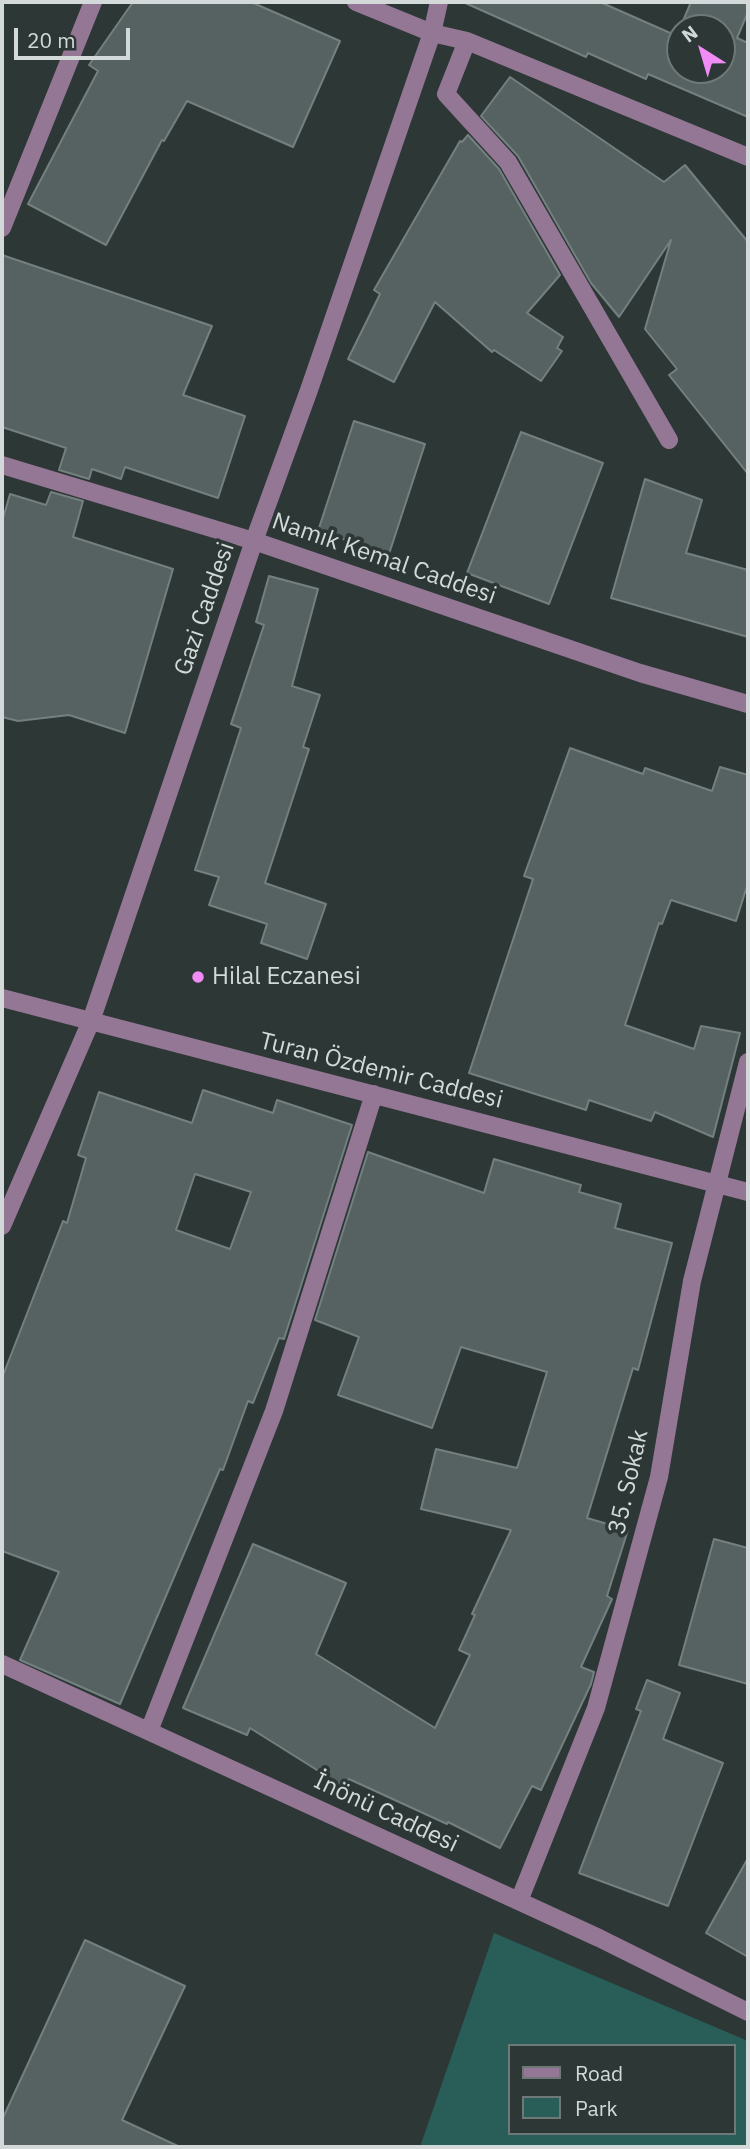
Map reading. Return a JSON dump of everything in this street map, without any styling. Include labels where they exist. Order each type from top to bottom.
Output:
[{"type":"street","points":[[2,228],[93,2]]},
{"type":"street","points":[[356,2],[432,33],[467,41],[748,157]]},
{"type":"street","name":"Gazi Caddesi","points":[[2,1226],[91,1021],[254,541],[432,33],[439,2]]},
{"type":"street","points":[[467,41],[446,93],[508,162],[669,440]]},
{"type":"street","name":"Namık Kemal Caddesi","points":[[2,465],[254,541],[640,673],[748,704]]},
{"type":"street","name":"Turan Özdemir Caddesi","points":[[2,998],[748,1192]]},
{"type":"street","name":"35. Sokak","points":[[519,1901],[596,1708],[659,1477],[692,1281],[748,1062]]},
{"type":"street","points":[[149,1731],[274,1411],[374,1094]]},
{"type":"street","name":"İnönü Caddesi","points":[[2,1664],[599,1938],[748,2012]]},
{"type":"green space","points":[[494,1933],[748,2041],[748,2147],[420,2147]]},
{"type":"building","points":[[133,2],[251,2],[340,41],[293,147],[187,101],[164,141],[162,140],[106,245],[28,204],[98,71],[89,65]]},
{"type":"building","points":[[463,2],[600,2],[666,31],[666,82],[648,74],[646,79],[588,53],[586,57]]},
{"type":"building","points":[[691,2],[748,2],[748,12],[737,38],[748,43],[748,117],[671,84],[736,84],[736,14],[686,14]]},
{"type":"building","points":[[510,77],[664,182],[685,165],[748,242],[748,474],[669,375],[677,369],[645,329],[671,240],[619,317],[591,283],[518,156],[481,116]]},
{"type":"building","points":[[468,135],[499,169],[560,275],[527,313],[563,337],[557,348],[562,351],[541,381],[494,350],[492,352],[435,302],[394,382],[348,359],[380,294],[374,290],[460,141]]},
{"type":"building","points":[[2,255],[212,326],[183,395],[245,416],[218,498],[125,467],[121,479],[92,469],[89,479],[59,470],[66,448],[2,427]]},
{"type":"building","points":[[354,421],[425,444],[389,554],[318,531]]},
{"type":"building","points":[[521,432],[603,463],[549,604],[467,573]]},
{"type":"building","points":[[645,479],[702,500],[686,553],[748,570],[748,637],[611,598]]},
{"type":"building","points":[[51,492],[83,501],[73,537],[173,569],[125,733],[69,715],[18,721],[2,717],[2,522],[10,494],[46,505]]},
{"type":"building","points":[[269,576],[318,589],[292,686],[320,695],[303,747],[309,749],[265,883],[326,904],[307,959],[261,943],[267,924],[209,905],[219,877],[195,870],[241,728],[231,724],[264,625],[256,622]]},
{"type":"building","points":[[570,748],[643,774],[645,768],[712,791],[720,767],[748,775],[748,883],[736,921],[671,900],[662,924],[659,923],[625,1025],[694,1049],[701,1026],[740,1033],[713,1137],[655,1112],[651,1121],[589,1100],[586,1110],[469,1073],[533,879],[524,876]]},
{"type":"building","points":[[203,1090],[273,1113],[277,1100],[352,1125],[284,1339],[279,1338],[253,1403],[248,1401],[223,1470],[220,1469],[120,1704],[20,1660],[59,1572],[2,1551],[2,1378],[63,1221],[67,1223],[86,1158],[78,1155],[99,1092],[192,1123]],"holes":[[[195,1174],[251,1192],[230,1249],[176,1230]]]},
{"type":"building","points":[[368,1152],[484,1193],[494,1159],[581,1185],[579,1192],[621,1204],[615,1228],[672,1243],[638,1370],[633,1368],[587,1518],[628,1530],[607,1596],[612,1599],[581,1667],[594,1672],[591,1684],[541,1790],[532,1786],[500,1848],[349,1779],[344,1787],[250,1728],[247,1735],[183,1708],[253,1544],[346,1583],[316,1654],[435,1728],[470,1655],[459,1650],[475,1615],[472,1614],[511,1530],[421,1509],[436,1449],[517,1468],[547,1372],[461,1347],[432,1428],[338,1395],[359,1337],[315,1320]]},
{"type":"building","points":[[714,1539],[748,1548],[748,1684],[679,1665]]},
{"type":"building","points":[[647,1680],[680,1693],[663,1739],[723,1763],[668,1906],[579,1873],[641,1711],[636,1709]]},
{"type":"building","points":[[748,1858],[748,1957],[706,1933]]},
{"type":"building","points":[[85,1940],[185,1986],[122,2120],[180,2147],[2,2147],[2,2120]]},
{"type":"place","name":"Hilal Eczanesi","points":[[198,977]]}]
